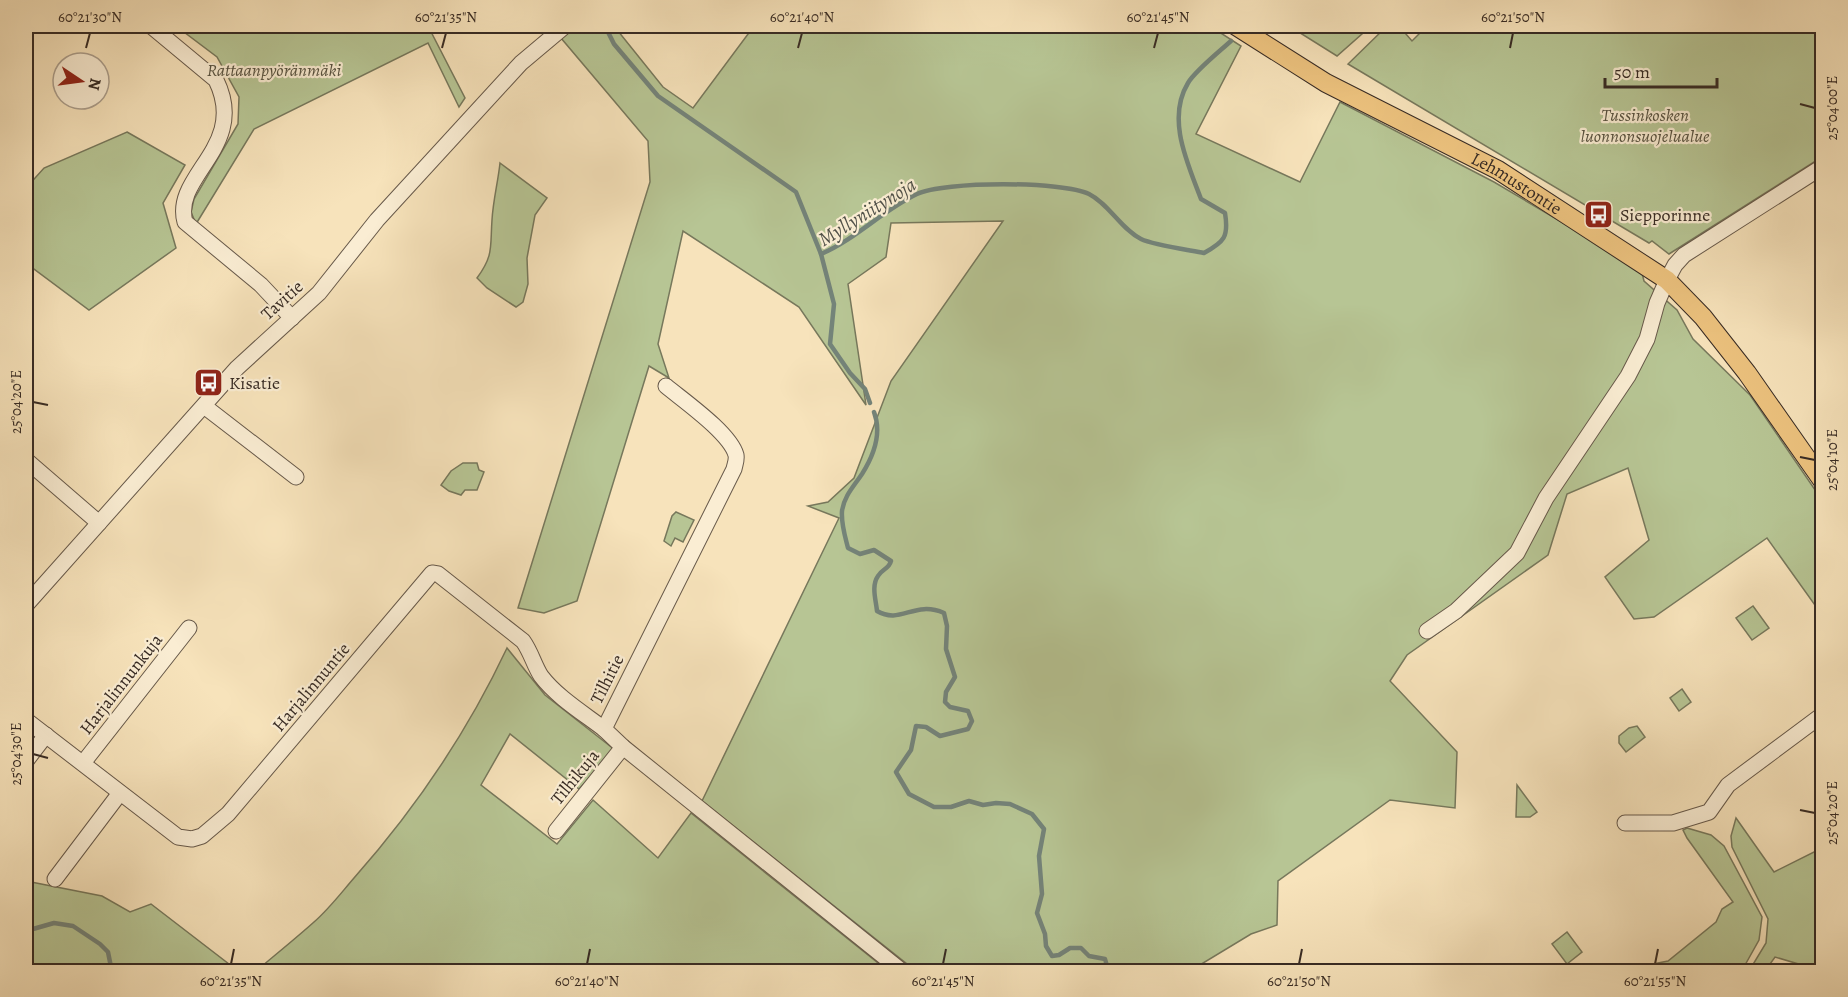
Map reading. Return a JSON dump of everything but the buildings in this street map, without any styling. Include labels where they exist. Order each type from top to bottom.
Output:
[{"type":"main road","name":"Lehmustontie","points":[[1236,26],[1326,83],[1498,170],[1666,280],[1703,316],[1747,373],[1822,480]]},
{"type":"street","points":[[151,26],[216,80],[225,108],[223,130],[186,198],[182,211],[185,222],[261,285],[292,318]]},
{"type":"street","name":"Tavitie","points":[[26,604],[237,368],[319,293],[377,220],[521,63],[565,26]]},
{"type":"street","points":[[1427,631],[1456,611],[1517,553],[1546,498],[1628,376],[1647,339],[1656,303],[1666,280],[1684,255],[1822,167]]},
{"type":"street","name":"Tilhitie","points":[[666,386],[711,423],[733,447],[737,458],[734,469],[604,729],[623,747],[903,972]]},
{"type":"street","points":[[204,406],[296,477]]},
{"type":"street","points":[[26,460],[99,523]]},
{"type":"street","name":"Harjalinnuntie","points":[[26,720],[178,837],[192,839],[202,836],[228,814],[432,573],[438,574],[524,641],[539,673],[550,686],[604,729]]},
{"type":"street","name":"Harjalinnunkuja","points":[[83,763],[189,628]]},
{"type":"street","points":[[1625,823],[1673,823],[1709,812],[1728,785],[1822,716]]},
{"type":"street","points":[[26,761],[46,735]]},
{"type":"street","name":"Tilhikuja","points":[[556,831],[623,747]]},
{"type":"street","points":[[55,879],[120,793]]},
{"type":"green space","name":"Rattaanpyöränmäki","points":[[176,26],[428,26],[465,98],[459,107],[428,43],[254,129],[196,224],[191,212],[194,199],[238,124],[239,97],[217,57]]},
{"type":"green space","points":[[576,26],[614,26],[663,87],[693,108],[754,26],[1210,26],[1241,46],[1196,134],[1300,182],[1340,102],[1494,182],[1641,269],[1644,281],[1677,310],[1693,339],[1750,395],[1822,500],[1822,615],[1767,538],[1654,617],[1634,619],[1605,577],[1649,540],[1628,468],[1567,494],[1548,555],[1407,655],[1390,681],[1457,752],[1455,808],[1390,800],[1278,881],[1277,925],[1251,934],[1190,971],[916,971],[702,801],[839,518],[808,506],[828,502],[854,478],[891,381],[1003,221],[891,223],[886,257],[848,284],[866,405],[799,307],[683,231],[658,344],[669,378],[649,366],[577,601],[544,613],[518,608],[650,182],[648,141],[561,38]]},
{"type":"green space","points":[[1289,26],[1371,26],[1337,56]]},
{"type":"green space","name":"Tussinkosken luonnonsuojelualue","points":[[1387,26],[1399,26],[1412,41],[1427,26],[1822,26],[1822,157],[1669,254],[1652,241],[1649,243],[1348,64]]},
{"type":"green space","points":[[127,132],[185,165],[163,203],[176,248],[89,310],[26,263],[26,188],[44,168]]},
{"type":"green space","points":[[500,163],[547,198],[535,215],[527,258],[528,284],[523,302],[516,307],[487,288],[477,278],[489,257]]},
{"type":"green space","points":[[463,463],[477,463],[479,470],[484,472],[477,490],[465,490],[461,495],[441,485],[451,471]]},
{"type":"green space","points":[[676,512],[694,520],[683,542],[675,538],[671,546],[664,541],[672,516]]},
{"type":"green space","points":[[1753,606],[1769,628],[1752,640],[1736,618]]},
{"type":"green space","points":[[507,648],[545,695],[615,750],[579,789],[510,734],[481,785],[557,844],[593,800],[658,858],[691,813],[888,971],[255,972],[325,912],[377,852],[439,769],[475,710]]},
{"type":"green space","points":[[1682,689],[1691,702],[1679,711],[1670,698]]},
{"type":"green space","points":[[1637,726],[1645,737],[1626,752],[1619,743],[1619,736],[1629,728]]},
{"type":"green space","points":[[1517,785],[1537,812],[1530,817],[1516,817]]},
{"type":"green space","points":[[1736,818],[1774,872],[1822,848],[1822,971],[1775,957],[1765,971],[1749,971],[1766,943],[1768,919],[1732,847],[1731,836]]},
{"type":"green space","points":[[1687,828],[1711,835],[1724,846],[1762,917],[1759,940],[1745,965],[1738,971],[1632,971],[1632,968],[1668,961],[1716,922],[1722,909],[1733,902],[1687,838],[1683,830]]},
{"type":"green space","points":[[26,881],[102,896],[130,912],[151,904],[238,971],[26,971]]},
{"type":"green space","points":[[1567,932],[1582,952],[1567,964],[1552,944]]},
{"type":"waterway","points":[[605,26],[614,44],[658,96],[796,192],[821,254],[834,304],[830,344],[850,373],[865,389],[870,403]]},
{"type":"waterway","name":"Myllyniitynoja","points":[[821,254],[846,241],[917,194],[952,187],[1003,184],[1055,187],[1089,194],[1141,239],[1204,253],[1224,238],[1225,213],[1201,199],[1181,141],[1179,111],[1182,97],[1191,78],[1231,41]]},
{"type":"waterway","name":"Myllyniitynoja","points":[[874,412],[877,428],[876,444],[866,467],[847,496],[842,511],[848,548],[860,554],[874,550],[891,561],[876,580],[874,593],[877,611],[886,615],[924,609],[944,613],[947,626],[946,649],[955,677],[946,692],[945,702],[950,707],[968,711],[972,721],[968,729],[940,736],[926,727],[916,726],[911,750],[896,772],[909,794],[934,807],[951,807],[969,801],[983,805],[1010,804],[1032,814],[1044,829],[1039,856],[1042,894],[1037,913],[1045,934],[1046,946],[1052,956],[1059,955],[1070,948],[1081,948],[1089,956],[1105,959],[1107,966],[1105,972]]},
{"type":"waterway","points":[[26,931],[54,923],[73,926],[108,952],[112,972]]},
{"type":"place","name":"Siepporinne","points":[[1599,215]]},
{"type":"place","name":"Kisatie","points":[[208,383]]}]
